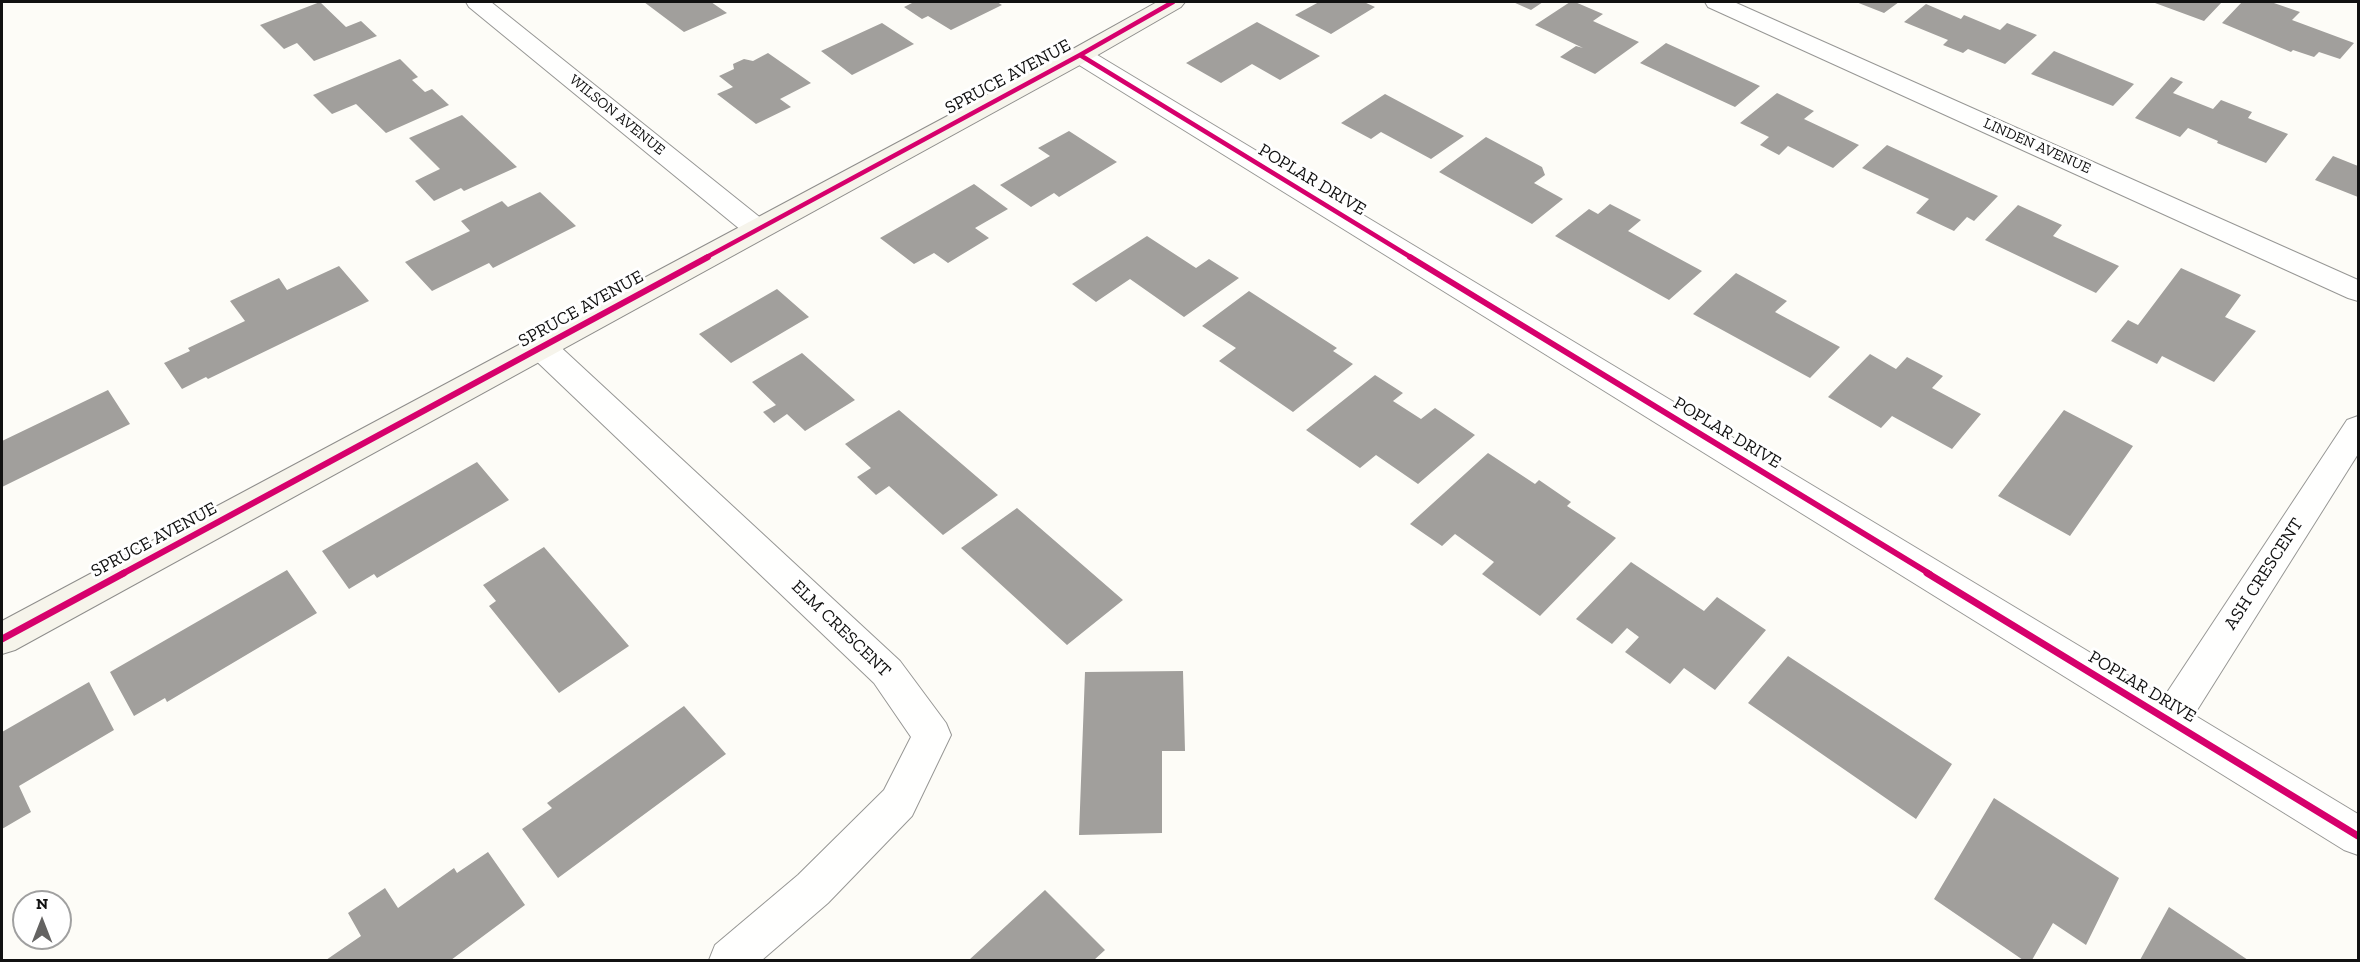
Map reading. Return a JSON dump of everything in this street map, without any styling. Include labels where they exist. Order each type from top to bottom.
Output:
[{"type":"street","name":"WILSON AVENUE","points":[[477,2],[757,229]]},
{"type":"street","name":"SPRUCE AVENUE","points":[[2,639],[542,348],[1173,2]]},
{"type":"street","name":"LINDEN AVENUE","points":[[1716,2],[2358,291]]},
{"type":"street","name":"POPLAR DRIVE","points":[[1080,55],[2358,836]]},
{"type":"street","name":"ELM CRESCENT","points":[[542,348],[887,672],[932,735],[898,802],[813,889],[730,960]]},
{"type":"street","name":"ASH CRESCENT","points":[[2169,721],[2358,428]]},
{"type":"building","points":[[320,2],[346,27],[361,21],[377,36],[314,61],[297,43],[284,49],[260,25]]},
{"type":"building","points":[[644,2],[711,2],[727,13],[684,32]]},
{"type":"building","points":[[914,2],[997,2],[1002,5],[951,30],[928,16],[922,19],[904,7]]},
{"type":"building","points":[[1319,2],[1364,2],[1375,7],[1331,34],[1295,15]]},
{"type":"building","points":[[1513,2],[1543,2],[1531,10]]},
{"type":"building","points":[[1570,2],[1603,14],[1593,21],[1639,42],[1595,74],[1560,57],[1576,46],[1583,48],[1535,25]]},
{"type":"building","points":[[1856,2],[1899,2],[1884,13]]},
{"type":"building","points":[[2222,2],[2204,21],[2155,3]]},
{"type":"building","points":[[2242,2],[2271,2],[2300,12],[2292,20],[2354,43],[2340,59],[2319,52],[2314,57],[2293,50],[2291,52],[2222,23]]},
{"type":"building","points":[[1926,4],[1961,19],[1964,15],[2000,30],[2007,23],[2037,35],[2005,64],[1968,49],[1963,53],[1943,45],[1948,40],[1904,22]]},
{"type":"building","points":[[1257,22],[1320,56],[1280,80],[1252,64],[1221,83],[1186,63]]},
{"type":"building","points":[[882,23],[914,44],[852,75],[821,51]]},
{"type":"building","points":[[1666,43],[1760,86],[1735,107],[1640,63]]},
{"type":"building","points":[[2054,51],[2134,84],[2113,106],[2031,74]]},
{"type":"building","points":[[768,53],[811,83],[780,99],[791,107],[756,124],[717,94],[733,87],[719,76],[734,69],[733,64],[744,59],[753,61]]},
{"type":"building","points":[[400,59],[418,77],[412,80],[425,92],[432,89],[449,105],[386,133],[356,104],[332,114],[313,95]]},
{"type":"building","points":[[2171,77],[2183,82],[2173,93],[2213,109],[2221,100],[2252,112],[2248,118],[2288,134],[2266,163],[2217,143],[2218,141],[2188,128],[2180,137],[2135,118]]},
{"type":"building","points":[[1777,93],[1814,111],[1804,119],[1859,145],[1833,168],[1788,146],[1779,155],[1760,145],[1769,137],[1740,123]]},
{"type":"building","points":[[1385,94],[1464,136],[1431,159],[1381,132],[1371,139],[1341,123]]},
{"type":"building","points":[[462,115],[517,167],[464,191],[461,188],[434,201],[415,181],[440,169],[409,138]]},
{"type":"building","points":[[1069,131],[1117,162],[1059,197],[1054,193],[1031,207],[1000,185],[1050,156],[1038,148]]},
{"type":"building","points":[[1486,137],[1542,167],[1545,175],[1534,183],[1563,199],[1532,224],[1439,172]]},
{"type":"building","points":[[1887,145],[1998,196],[1974,221],[1967,217],[1954,231],[1916,213],[1929,199],[1862,168]]},
{"type":"building","points":[[2333,156],[2358,166],[2358,197],[2315,180]]},
{"type":"building","points":[[974,184],[1008,209],[975,228],[989,238],[948,263],[934,253],[914,264],[880,238]]},
{"type":"building","points":[[540,192],[576,226],[493,268],[489,263],[432,291],[405,262],[470,231],[461,221],[502,201],[508,207]]},
{"type":"building","points":[[1610,204],[1641,220],[1628,231],[1702,271],[1669,300],[1555,236],[1589,209],[1598,214]]},
{"type":"building","points":[[2018,205],[2062,225],[2053,236],[2119,266],[2096,293],[1985,240]]},
{"type":"building","points":[[1147,236],[1196,268],[1209,259],[1239,278],[1184,317],[1130,279],[1096,302],[1072,284]]},
{"type":"building","points":[[339,266],[369,301],[208,379],[206,377],[182,389],[164,363],[190,351],[188,348],[245,321],[230,301],[279,278],[287,290]]},
{"type":"building","points":[[2181,268],[2241,295],[2225,317],[2256,331],[2214,382],[2162,356],[2157,364],[2111,341],[2128,320],[2138,325]]},
{"type":"building","points":[[1736,273],[1787,301],[1775,312],[1840,347],[1810,378],[1693,314]]},
{"type":"building","points":[[777,289],[809,317],[731,363],[699,334]]},
{"type":"building","points":[[1249,291],[1337,348],[1333,351],[1353,364],[1293,412],[1219,361],[1236,348],[1202,326]]},
{"type":"building","points":[[802,353],[855,400],[805,431],[787,414],[774,423],[763,412],[776,405],[752,382]]},
{"type":"building","points":[[1870,354],[1896,369],[1907,357],[1943,376],[1932,388],[1981,414],[1952,449],[1892,416],[1881,428],[1828,397]]},
{"type":"building","points":[[1375,375],[1403,393],[1393,401],[1421,419],[1435,408],[1475,435],[1418,484],[1376,455],[1360,468],[1306,430]]},
{"type":"building","points":[[108,390],[130,424],[2,487],[2,441]]},
{"type":"building","points":[[899,410],[998,495],[943,535],[889,486],[876,495],[857,477],[871,468],[845,444]]},
{"type":"building","points":[[2064,410],[2133,446],[2070,536],[1998,496]]},
{"type":"building","points":[[1488,453],[1535,484],[1539,480],[1571,502],[1567,506],[1616,538],[1540,616],[1482,574],[1494,562],[1455,534],[1442,546],[1410,524]]},
{"type":"building","points":[[477,462],[509,500],[377,578],[374,574],[349,589],[322,551]]},
{"type":"building","points":[[1017,508],[1123,600],[1067,645],[961,548]]},
{"type":"building","points":[[544,547],[629,646],[559,693],[489,606],[496,601],[483,585]]},
{"type":"building","points":[[1631,562],[1704,611],[1717,597],[1766,630],[1715,690],[1684,668],[1670,684],[1625,652],[1639,637],[1627,628],[1612,644],[1576,619]]},
{"type":"building","points":[[287,570],[317,613],[167,702],[165,698],[134,716],[110,672]]},
{"type":"building","points":[[1788,656],[1952,764],[1916,819],[1748,703]]},
{"type":"building","points":[[1183,671],[1185,751],[1162,751],[1162,833],[1079,835],[1085,672]]},
{"type":"building","points":[[89,682],[114,730],[19,786],[31,812],[2,829],[2,732]]},
{"type":"building","points":[[684,706],[726,754],[558,878],[522,829],[552,808],[547,803]]},
{"type":"building","points":[[1994,798],[2119,878],[2086,945],[2053,923],[2032,960],[2023,960],[1934,899]]},
{"type":"building","points":[[488,852],[525,905],[451,960],[326,960],[361,936],[348,913],[385,888],[398,908],[454,868],[457,873]]},
{"type":"building","points":[[1045,890],[1105,950],[1094,960],[969,960]]},
{"type":"building","points":[[2169,907],[2248,960],[2140,960]]},
{"type":"cycle path","points":[[2,639],[1080,55],[1173,2]]},
{"type":"cycle path","points":[[1080,55],[2358,836]]}]
